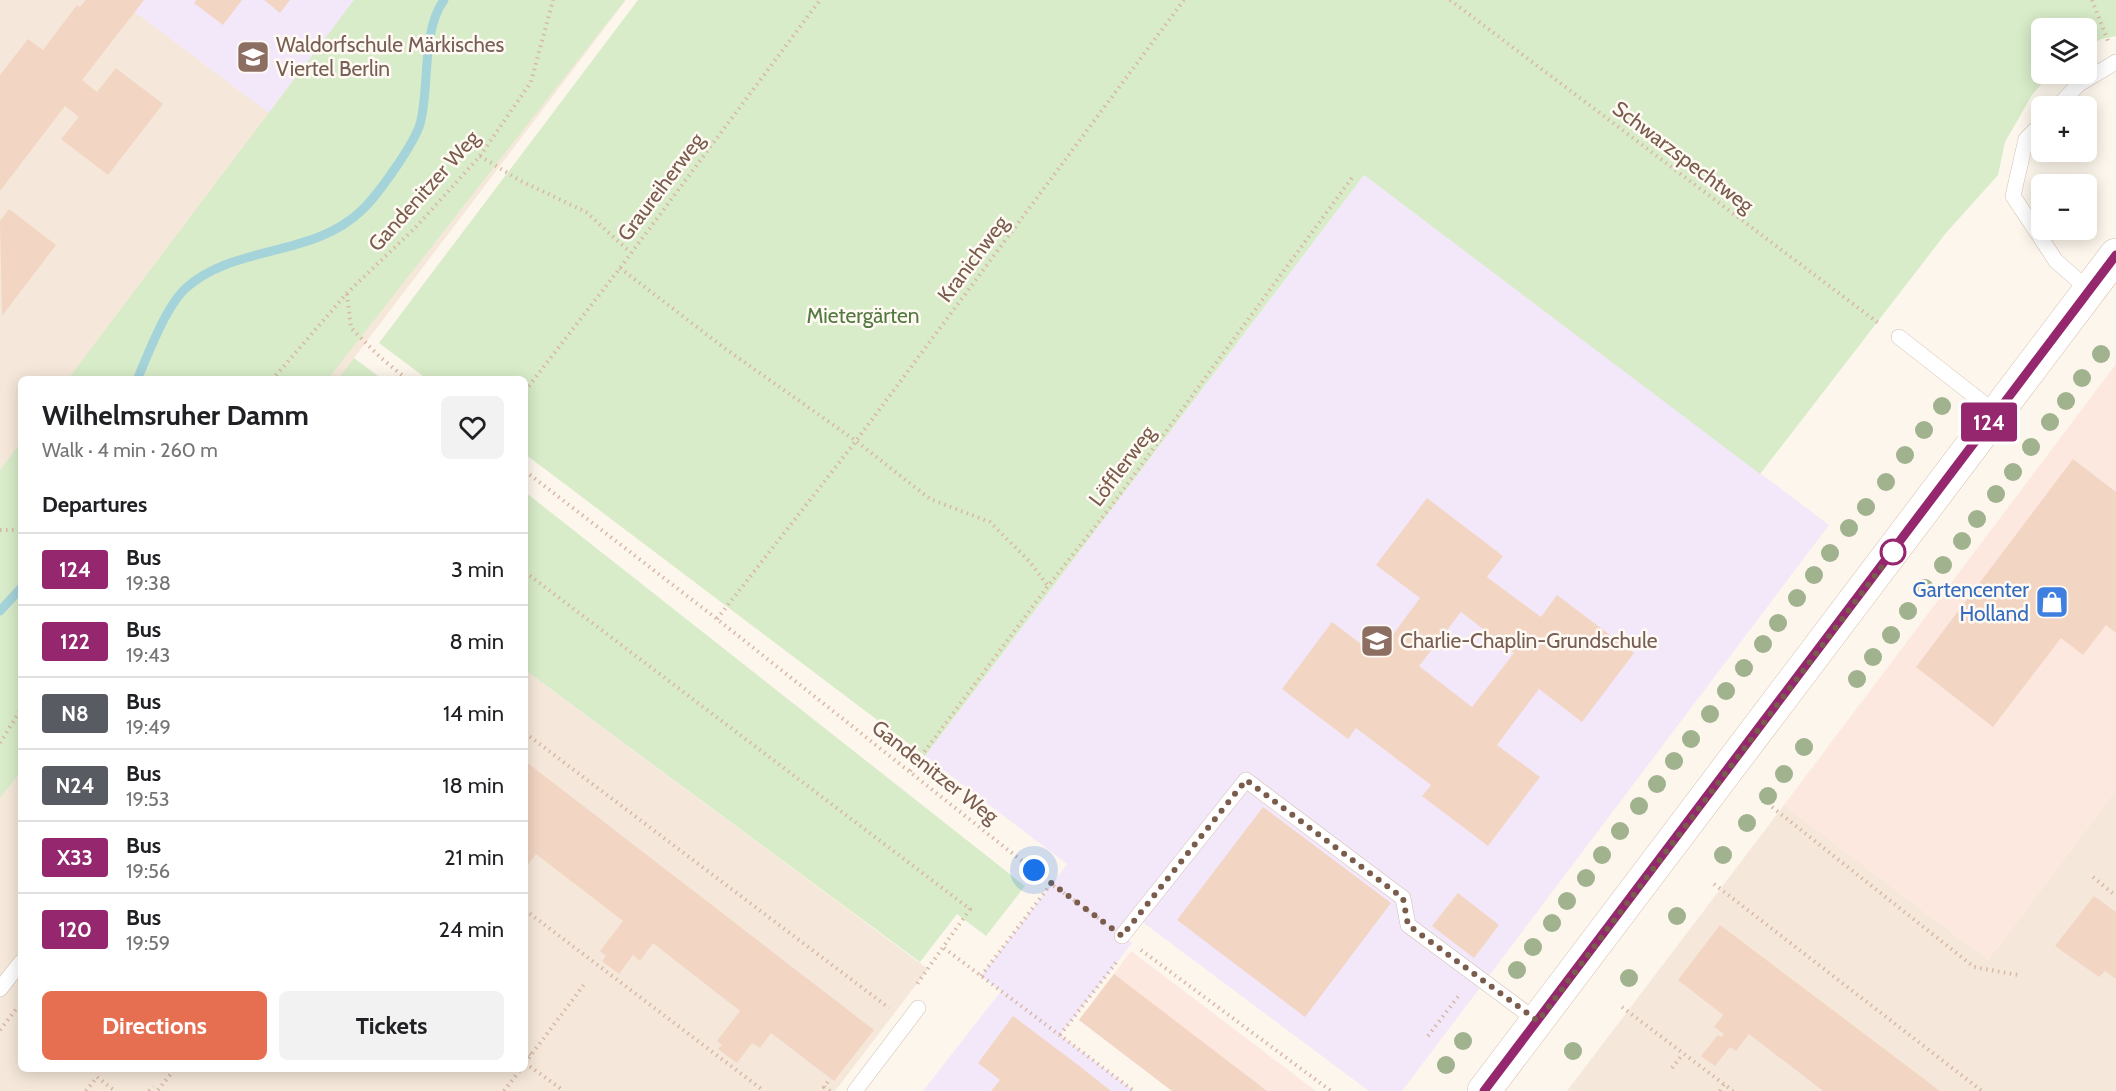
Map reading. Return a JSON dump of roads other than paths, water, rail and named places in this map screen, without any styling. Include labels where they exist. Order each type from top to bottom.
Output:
[{"type":"main road","points":[[1484,1091],[2116,255]]},
{"type":"lane","points":[[2068,96],[2114,56]]},
{"type":"lane","points":[[2031,134],[2026,139],[2013,196],[2056,261],[2089,290]]},
{"type":"lane","points":[[1899,337],[1996,413]]},
{"type":"lane","points":[[1127,939],[1246,780],[1403,898],[1408,925],[1538,1021]]},
{"type":"lane","points":[[0,989],[18,966]]},
{"type":"lane","points":[[855,1091],[918,1008]]},
{"type":"waterway","points":[[139,376],[171,306],[186,288],[206,274],[227,264],[321,236],[342,225],[362,210],[377,193],[395,169],[420,124],[432,28],[444,0]]},
{"type":"waterway","points":[[0,611],[18,591]]},
{"type":"place","name":"Waldorfschule Märkisches Viertel Berlin","points":[[253,57]]},
{"type":"place","name":"Gartencenter Holland","points":[[2052,602]]},
{"type":"place","name":"Charlie-Chaplin-Grundschule","points":[[1377,641]]},
{"type":"park label","name":"Mietergärten","points":[[863,316]]}]
